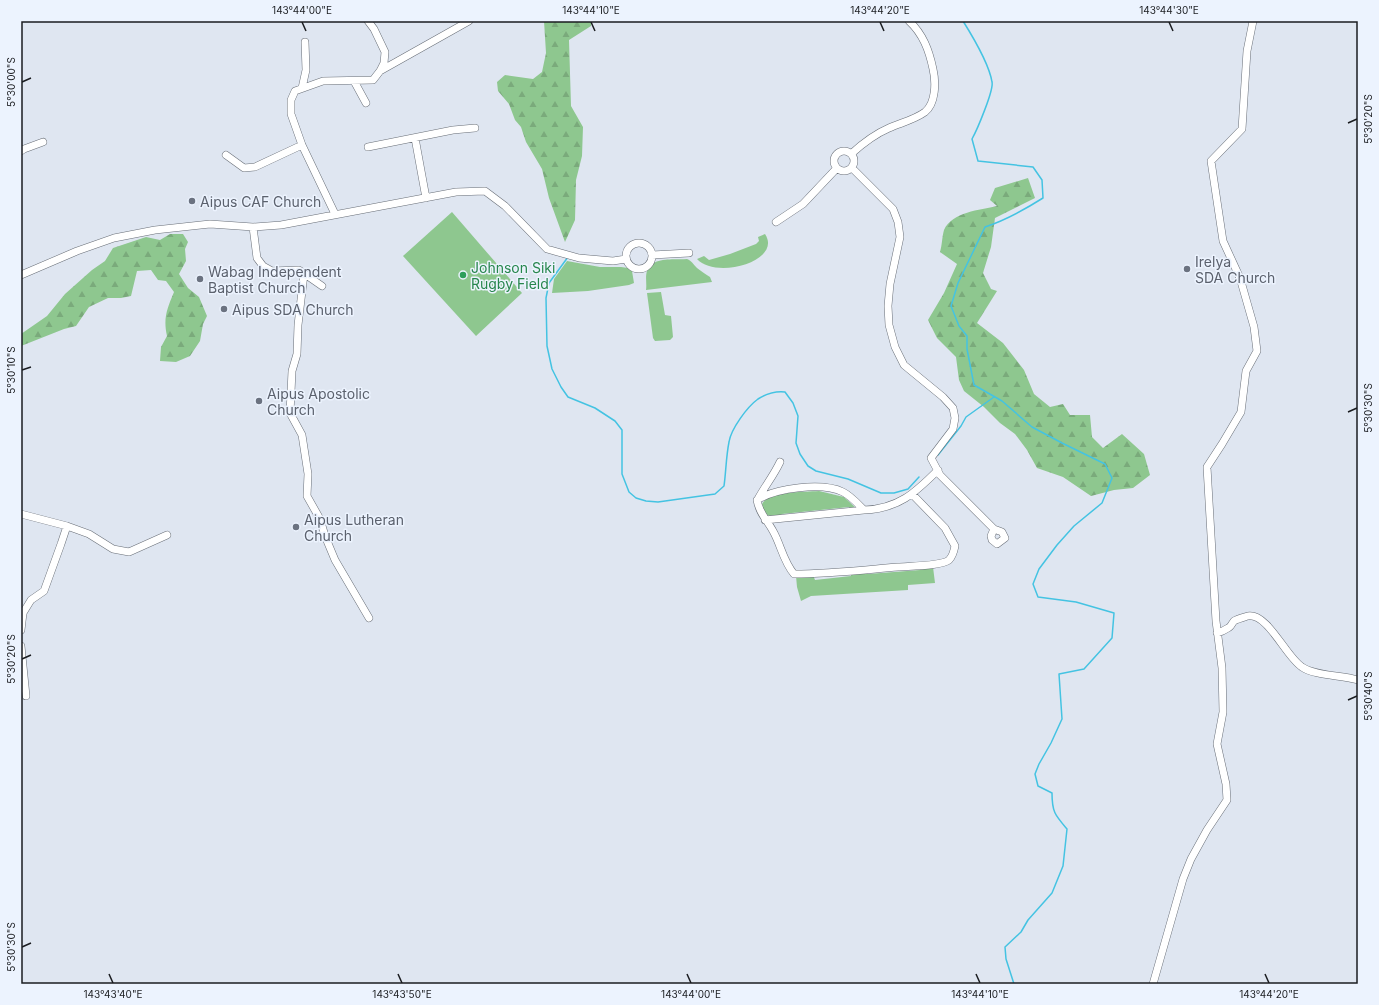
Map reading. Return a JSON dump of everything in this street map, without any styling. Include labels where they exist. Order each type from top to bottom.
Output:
[{"type":"street","points":[[335,214],[302,145],[291,114],[291,100],[295,91],[323,81],[373,80],[384,64],[385,52],[374,29],[368,21]]},
{"type":"street","points":[[380,71],[468,21]]},
{"type":"street","points":[[851,154],[863,143],[887,128],[914,118],[926,111],[934,96],[935,78],[930,56],[918,30],[909,21]]},
{"type":"street","points":[[1153,984],[1185,872],[1191,858],[1226,800],[1226,784],[1217,744],[1223,712],[1222,668],[1217,633],[1207,467],[1241,412],[1246,372],[1257,352],[1254,327],[1240,278],[1223,242],[1211,162],[1242,129],[1247,51],[1253,21]]},
{"type":"street","points":[[302,88],[306,70],[305,42]]},
{"type":"street","points":[[354,81],[366,102]]},
{"type":"street","points":[[368,147],[453,130],[475,128]]},
{"type":"street","points":[[415,138],[426,198]]},
{"type":"street","points":[[21,152],[24,149],[43,142]]},
{"type":"street","points":[[226,154],[244,168],[255,167],[302,145]]},
{"type":"street","points":[[842,151],[849,152],[854,160],[852,168],[844,172],[837,168],[834,161],[836,155],[842,151]]},
{"type":"street","points":[[776,222],[803,204],[837,168]]},
{"type":"street","points":[[852,168],[893,209],[898,222],[900,237],[890,284],[888,306],[889,325],[895,347],[904,365],[943,397],[953,408],[955,418],[952,429],[931,458],[945,480],[994,529]]},
{"type":"street","points":[[21,274],[77,251],[114,238],[155,230],[210,224],[254,228],[281,225],[456,192],[484,191],[505,206],[547,248],[579,258],[613,261],[626,259]]},
{"type":"street","points":[[254,228],[257,258],[263,266],[272,271],[299,270],[322,286]]},
{"type":"street","points":[[637,243],[645,245],[649,248],[652,255],[649,263],[643,268],[634,268],[626,259],[629,247],[637,243]]},
{"type":"street","points":[[652,255],[689,253]]},
{"type":"street","points":[[304,274],[298,325],[297,354],[292,371],[290,413],[302,435],[308,474],[307,496],[320,519],[335,560],[369,618]]},
{"type":"street","points":[[780,462],[775,473],[757,500],[758,508],[773,531],[788,566],[794,574],[856,571],[932,564],[948,560],[953,554],[955,546],[951,538],[945,528],[912,494]]},
{"type":"street","points":[[765,520],[877,510],[899,502],[917,491],[938,470]]},
{"type":"street","points":[[757,500],[764,496],[781,491],[827,487],[843,492],[864,510]]},
{"type":"street","points":[[21,514],[67,526],[88,534],[113,549],[129,552],[167,535]]},
{"type":"street","points":[[21,630],[24,613],[31,600],[44,591],[67,526]]},
{"type":"street","points":[[1217,633],[1229,628],[1234,621],[1248,616],[1255,616],[1264,622],[1295,662],[1303,668],[1323,674],[1358,680]]},
{"type":"street","points":[[21,646],[26,696]]},
{"type":"green space","points":[[544,21],[591,21],[591,26],[569,40],[571,106],[583,127],[582,156],[576,180],[575,220],[565,242],[549,198],[542,169],[526,142],[521,127],[515,120],[509,104],[498,91],[497,82],[505,75],[533,79],[542,72],[546,53]]},
{"type":"green space","points":[[1028,178],[1035,198],[995,218],[991,247],[983,273],[991,289],[997,291],[977,323],[1003,343],[1024,370],[1034,394],[1050,407],[1063,404],[1070,415],[1090,415],[1092,437],[1103,448],[1122,434],[1144,454],[1150,475],[1133,488],[1114,490],[1091,496],[1063,477],[1037,468],[1027,450],[1015,434],[1000,423],[984,407],[964,391],[959,380],[956,357],[937,338],[928,320],[944,293],[957,264],[940,252],[944,230],[948,224],[953,219],[967,213],[997,206],[990,200],[995,188]]},
{"type":"green space","name":"Johnson Siki Rugby Field","points":[[452,212],[522,293],[476,336],[403,256]]},
{"type":"green space","points":[[170,234],[183,234],[188,242],[185,249],[186,261],[179,274],[188,288],[199,297],[207,316],[203,324],[200,341],[190,356],[176,362],[160,361],[161,347],[167,336],[165,324],[166,314],[174,292],[166,281],[158,280],[151,270],[137,271],[131,296],[108,298],[89,307],[76,326],[64,329],[21,346],[21,334],[47,316],[65,294],[92,270],[105,261],[113,248],[146,237],[160,240]]},
{"type":"green space","points":[[765,234],[768,244],[765,252],[756,259],[745,264],[718,268],[706,265],[697,259],[704,256],[709,260],[730,254],[756,244],[759,241],[758,237]]},
{"type":"green space","points":[[687,259],[710,277],[712,282],[646,290],[646,276],[650,266],[664,260]]},
{"type":"green space","points":[[567,261],[600,267],[628,268],[632,271],[634,283],[588,291],[552,293],[554,279]]},
{"type":"green space","points":[[661,292],[665,315],[671,316],[673,337],[670,340],[655,341],[653,338],[647,293]]},
{"type":"green space","points":[[819,491],[844,497],[858,510],[851,511],[849,507],[782,514],[780,517],[776,517],[768,515],[763,508],[762,504],[766,500],[779,494]]},
{"type":"green space","points":[[920,567],[933,567],[935,583],[908,585],[908,590],[811,596],[801,601],[797,587],[796,576],[813,575],[815,580],[851,576],[851,573],[867,571],[868,574],[920,570]]},
{"type":"waterway","points":[[963,21],[976,42],[988,67],[992,82],[988,101],[972,139],[978,161],[1033,167],[1042,180],[1043,198],[1029,207],[985,227],[958,283],[951,306],[959,326],[967,336],[967,349],[974,385],[1002,401],[1032,427],[1105,464],[1112,478],[1102,503],[1074,526],[1057,545],[1039,569],[1033,584],[1038,597],[1076,602],[1114,613],[1112,638],[1084,669],[1059,674],[1062,719],[1035,774],[1038,786],[1052,793],[1055,813],[1067,829],[1063,866],[1052,893],[1028,920],[1021,932],[1005,947],[1006,959],[1014,984]]},
{"type":"waterway","points":[[568,257],[549,283],[546,298],[547,346],[552,369],[568,397],[595,408],[615,421],[622,430],[622,474],[629,492],[636,498],[658,502],[715,494],[724,486],[729,442],[736,425],[749,407],[758,399],[768,394],[778,392],[785,392],[793,403],[798,416],[796,443],[800,454],[808,466],[816,471],[848,479],[881,493],[894,493],[908,489],[919,477]]},
{"type":"waterway","points":[[938,455],[961,426],[966,417],[994,397]]},
{"type":"place","name":"Aipus CAF Church","points":[[192,201]]},
{"type":"place","name":"Irelya SDA Church","points":[[1187,269]]},
{"type":"place","name":"Johnson Siki Rugby Field","points":[[463,275]]},
{"type":"place","name":"Wabag Independent Baptist Church","points":[[200,279]]},
{"type":"place","name":"Aipus SDA Church","points":[[224,309]]},
{"type":"place","name":"Aipus Apostolic Church","points":[[259,401]]},
{"type":"place","name":"Aipus Lutheran Church","points":[[296,527]]}]
